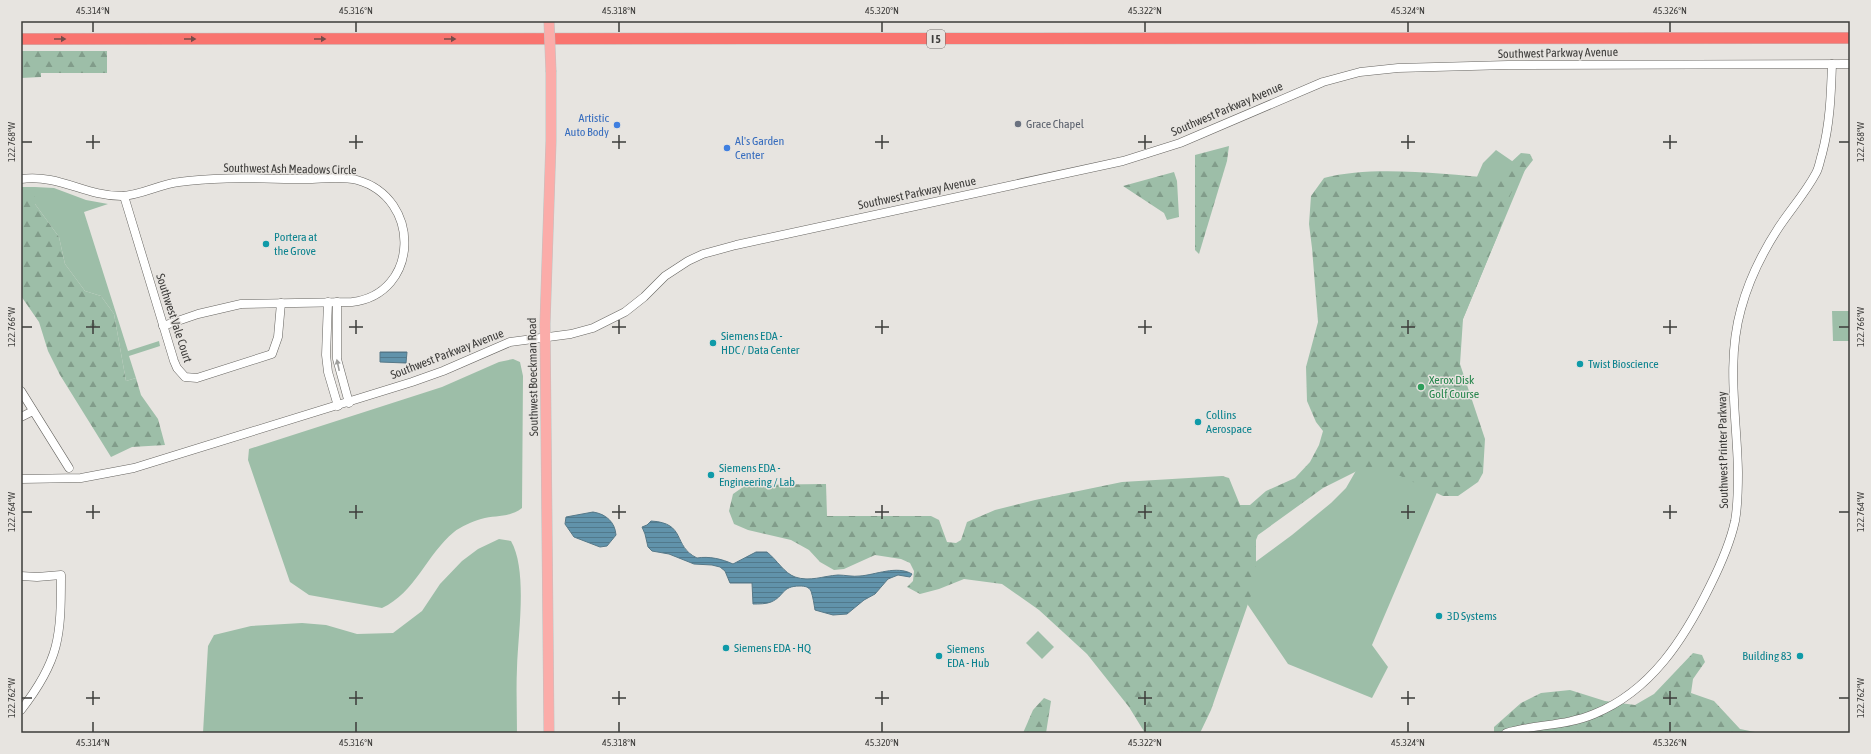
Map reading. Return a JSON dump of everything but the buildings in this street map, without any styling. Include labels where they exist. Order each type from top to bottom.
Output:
[{"type":"highway","name":"I 5","points":[[21,39],[1850,38]]},
{"type":"main road","name":"Southwest Boeckman Road","points":[[549,733],[546,337],[551,141],[550,21]]},
{"type":"street","name":"Southwest Printer Parkway","points":[[1506,733],[1585,717],[1610,706],[1638,688],[1649,678],[1677,644],[1715,577],[1730,537],[1738,497],[1734,362],[1738,321],[1751,276],[1778,228],[1817,172],[1826,139],[1832,64]]},
{"type":"street","name":"Southwest Parkway Avenue","points":[[21,479],[73,478],[123,471],[349,403],[439,373],[506,344],[583,331],[608,321],[625,312],[671,272],[703,254],[736,245],[1128,159],[1180,143],[1323,82],[1352,73],[1376,69],[1508,65],[1850,64]]},
{"type":"street","name":"Southwest Ash Meadows Circle","points":[[21,179],[44,178],[58,180],[107,196],[124,196],[178,182],[218,179],[352,179],[376,188],[392,202],[402,220],[405,243],[402,262],[391,281],[375,295],[362,300],[249,304],[221,308],[163,326]]},
{"type":"street","name":"Southwest Vale Court","points":[[124,196],[177,368],[185,377],[197,378],[272,354],[278,337],[281,303]]},
{"type":"street","points":[[328,302],[326,355],[328,372],[338,406]]},
{"type":"street","points":[[337,302],[337,359],[349,403]]},
{"type":"street","points":[[21,391],[69,468]]},
{"type":"street","points":[[21,417],[33,411]]},
{"type":"street","points":[[21,576],[61,575],[61,622],[56,648],[46,674],[21,710]]},
{"type":"green space","points":[[21,51],[107,51],[107,73],[41,73],[41,77],[21,78]]},
{"type":"green space","points":[[1229,146],[1227,161],[1199,254],[1195,250],[1195,155]]},
{"type":"green space","name":"Xerox Disk Golf Course","points":[[1496,150],[1525,170],[1463,319],[1428,426],[1444,476],[1372,645],[1388,667],[1372,698],[1288,664],[1231,580],[1292,535],[1331,503],[1346,488],[1365,455],[1460,216],[1483,163]]},
{"type":"green space","points":[[1521,153],[1530,154],[1533,160],[1518,179],[1509,198],[1499,232],[1463,319],[1460,364],[1485,439],[1483,473],[1478,482],[1458,496],[1443,496],[1379,466],[1363,468],[1323,488],[1258,535],[1256,540],[1256,581],[1211,710],[1200,733],[1145,733],[1129,707],[1087,654],[1039,610],[1002,584],[964,579],[939,589],[920,594],[907,587],[913,581],[914,571],[910,563],[901,559],[875,555],[844,569],[834,570],[820,562],[809,550],[791,540],[748,530],[734,524],[729,511],[733,494],[746,485],[826,484],[827,516],[931,516],[939,520],[947,542],[956,543],[961,540],[967,522],[995,510],[1122,482],[1222,476],[1229,478],[1240,505],[1250,505],[1266,491],[1295,478],[1310,462],[1319,445],[1323,431],[1316,422],[1307,401],[1306,367],[1318,322],[1309,224],[1311,196],[1324,178],[1343,174],[1385,171],[1494,178]]},
{"type":"green space","points":[[1174,172],[1177,181],[1179,217],[1167,220],[1164,213],[1123,186]]},
{"type":"green space","points":[[21,187],[35,187],[35,204],[59,237],[65,264],[85,291],[101,296],[114,314],[126,381],[136,378],[141,395],[158,419],[165,445],[132,447],[111,457],[60,375],[48,351],[39,322],[21,296]]},
{"type":"green space","points":[[35,187],[54,188],[86,200],[108,204],[84,212],[128,351],[159,341],[160,346],[129,356],[136,378],[126,381],[114,314],[101,296],[85,291],[65,264],[59,237],[35,204]]},
{"type":"green space","points":[[1832,311],[1850,311],[1850,341],[1833,341]]},
{"type":"green space","points":[[513,359],[520,362],[523,376],[522,508],[507,515],[478,520],[457,530],[436,551],[403,593],[382,608],[309,595],[290,582],[248,460],[249,449],[442,387],[499,362]]},
{"type":"green space","points":[[499,539],[511,541],[516,554],[521,585],[517,676],[517,733],[203,733],[208,646],[214,635],[251,626],[302,623],[326,625],[357,634],[393,633],[422,611],[440,584],[462,561],[478,549]]},
{"type":"green space","points":[[1038,631],[1054,647],[1042,659],[1026,643]]},
{"type":"green space","points":[[1693,653],[1702,655],[1705,662],[1693,679],[1691,693],[1714,701],[1740,729],[1755,732],[1779,733],[1494,733],[1494,727],[1521,703],[1541,693],[1570,690],[1605,701],[1635,705],[1654,694]]},
{"type":"green space","points":[[1044,698],[1051,701],[1046,733],[1023,733],[1033,710]]},
{"type":"water","points":[[380,352],[407,352],[406,363],[380,362]]},
{"type":"water","points":[[593,512],[609,519],[614,526],[616,535],[607,546],[600,547],[574,537],[565,524],[566,517]]},
{"type":"water","points":[[651,521],[670,526],[675,530],[684,547],[689,553],[697,558],[715,558],[733,564],[756,552],[767,552],[791,575],[806,579],[838,575],[860,576],[893,570],[906,571],[912,574],[910,577],[898,575],[888,579],[875,594],[864,600],[847,614],[833,615],[815,610],[811,591],[804,586],[794,586],[786,589],[779,597],[771,602],[765,604],[753,604],[752,583],[730,583],[725,571],[720,567],[694,564],[669,554],[652,551],[648,547],[642,527]]},
{"type":"place","name":"Grace Chapel","points":[[1018,124]]},
{"type":"place","name":"Artistic Auto Body","points":[[617,125]]},
{"type":"place","name":"Al's Garden Center","points":[[727,148]]},
{"type":"place","name":"Portera at the Grove","points":[[266,244]]},
{"type":"place","name":"Siemens EDA - HDC / Data Center","points":[[713,343]]},
{"type":"place","name":"Twist Bioscience","points":[[1580,364]]},
{"type":"place","name":"Xerox Disk Golf Course","points":[[1421,387]]},
{"type":"place","name":"Collins Aerospace","points":[[1198,422]]},
{"type":"place","name":"Siemens EDA - Engineering / Lab","points":[[711,475]]},
{"type":"place","name":"3D Systems","points":[[1439,616]]},
{"type":"place","name":"Siemens EDA - HQ","points":[[726,648]]},
{"type":"place","name":"Siemens EDA - Hub","points":[[939,656]]},
{"type":"place","name":"Building 83","points":[[1800,656]]}]
